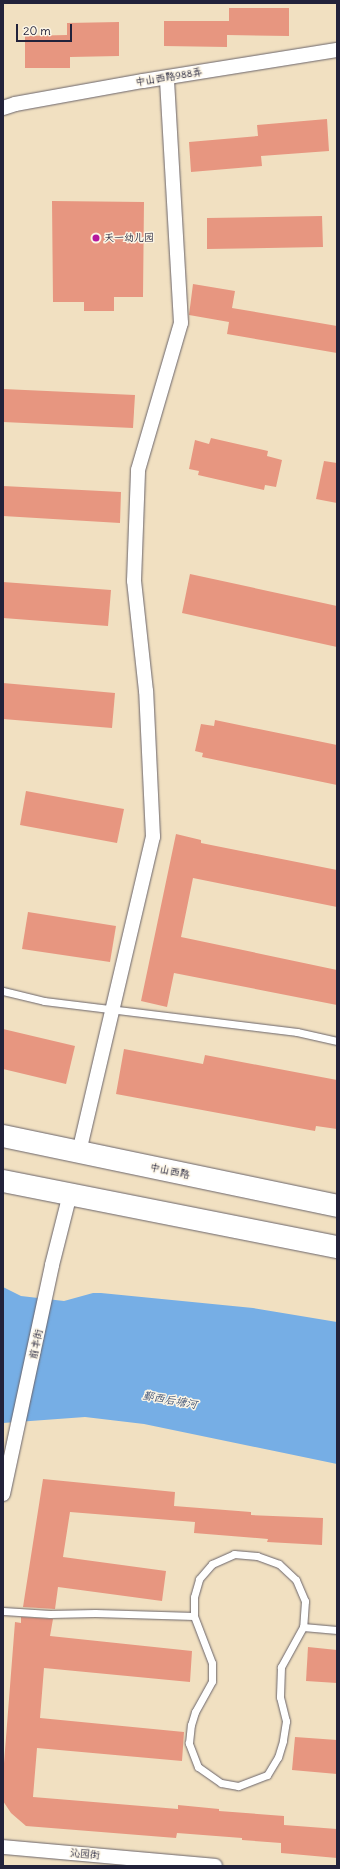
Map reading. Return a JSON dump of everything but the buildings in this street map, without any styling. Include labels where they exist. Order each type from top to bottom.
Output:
[{"type":"main road","name":"中山西路","points":[[3,1136],[337,1206]]},
{"type":"main road","points":[[3,1181],[337,1247]]},
{"type":"street","name":"中山西路988弄","points":[[3,108],[15,104],[167,77],[337,50]]},
{"type":"street","points":[[79,1152],[153,837],[146,691],[134,581],[138,470],[181,324],[167,77]]},
{"type":"street","name":"前丰街","points":[[3,1494],[52,1265],[70,1194]]},
{"type":"street","name":"沁园街","points":[[3,1847],[215,1866]]},
{"type":"lane","points":[[3,990],[44,1001],[113,1008],[297,1032],[337,1041]]},
{"type":"lane","points":[[234,1554],[257,1556],[279,1564],[296,1580],[305,1602],[303,1627],[281,1667],[280,1697],[286,1721],[283,1741],[278,1757],[267,1774],[238,1786],[221,1783],[198,1767],[189,1743],[191,1725],[195,1712],[212,1681],[212,1663],[194,1616],[194,1597],[200,1579],[212,1564],[234,1554]]},
{"type":"lane","points":[[3,1611],[50,1614],[95,1613],[194,1616]]},
{"type":"lane","points":[[303,1627],[337,1630]]},
{"type":"water","name":"鄞西后塘河","points":[[3,1287],[21,1296],[64,1301],[93,1293],[101,1293],[253,1308],[337,1322],[337,1464],[144,1424],[85,1417],[3,1423]]},
{"type":"place","name":"天一幼儿园","points":[[96,238]]}]
